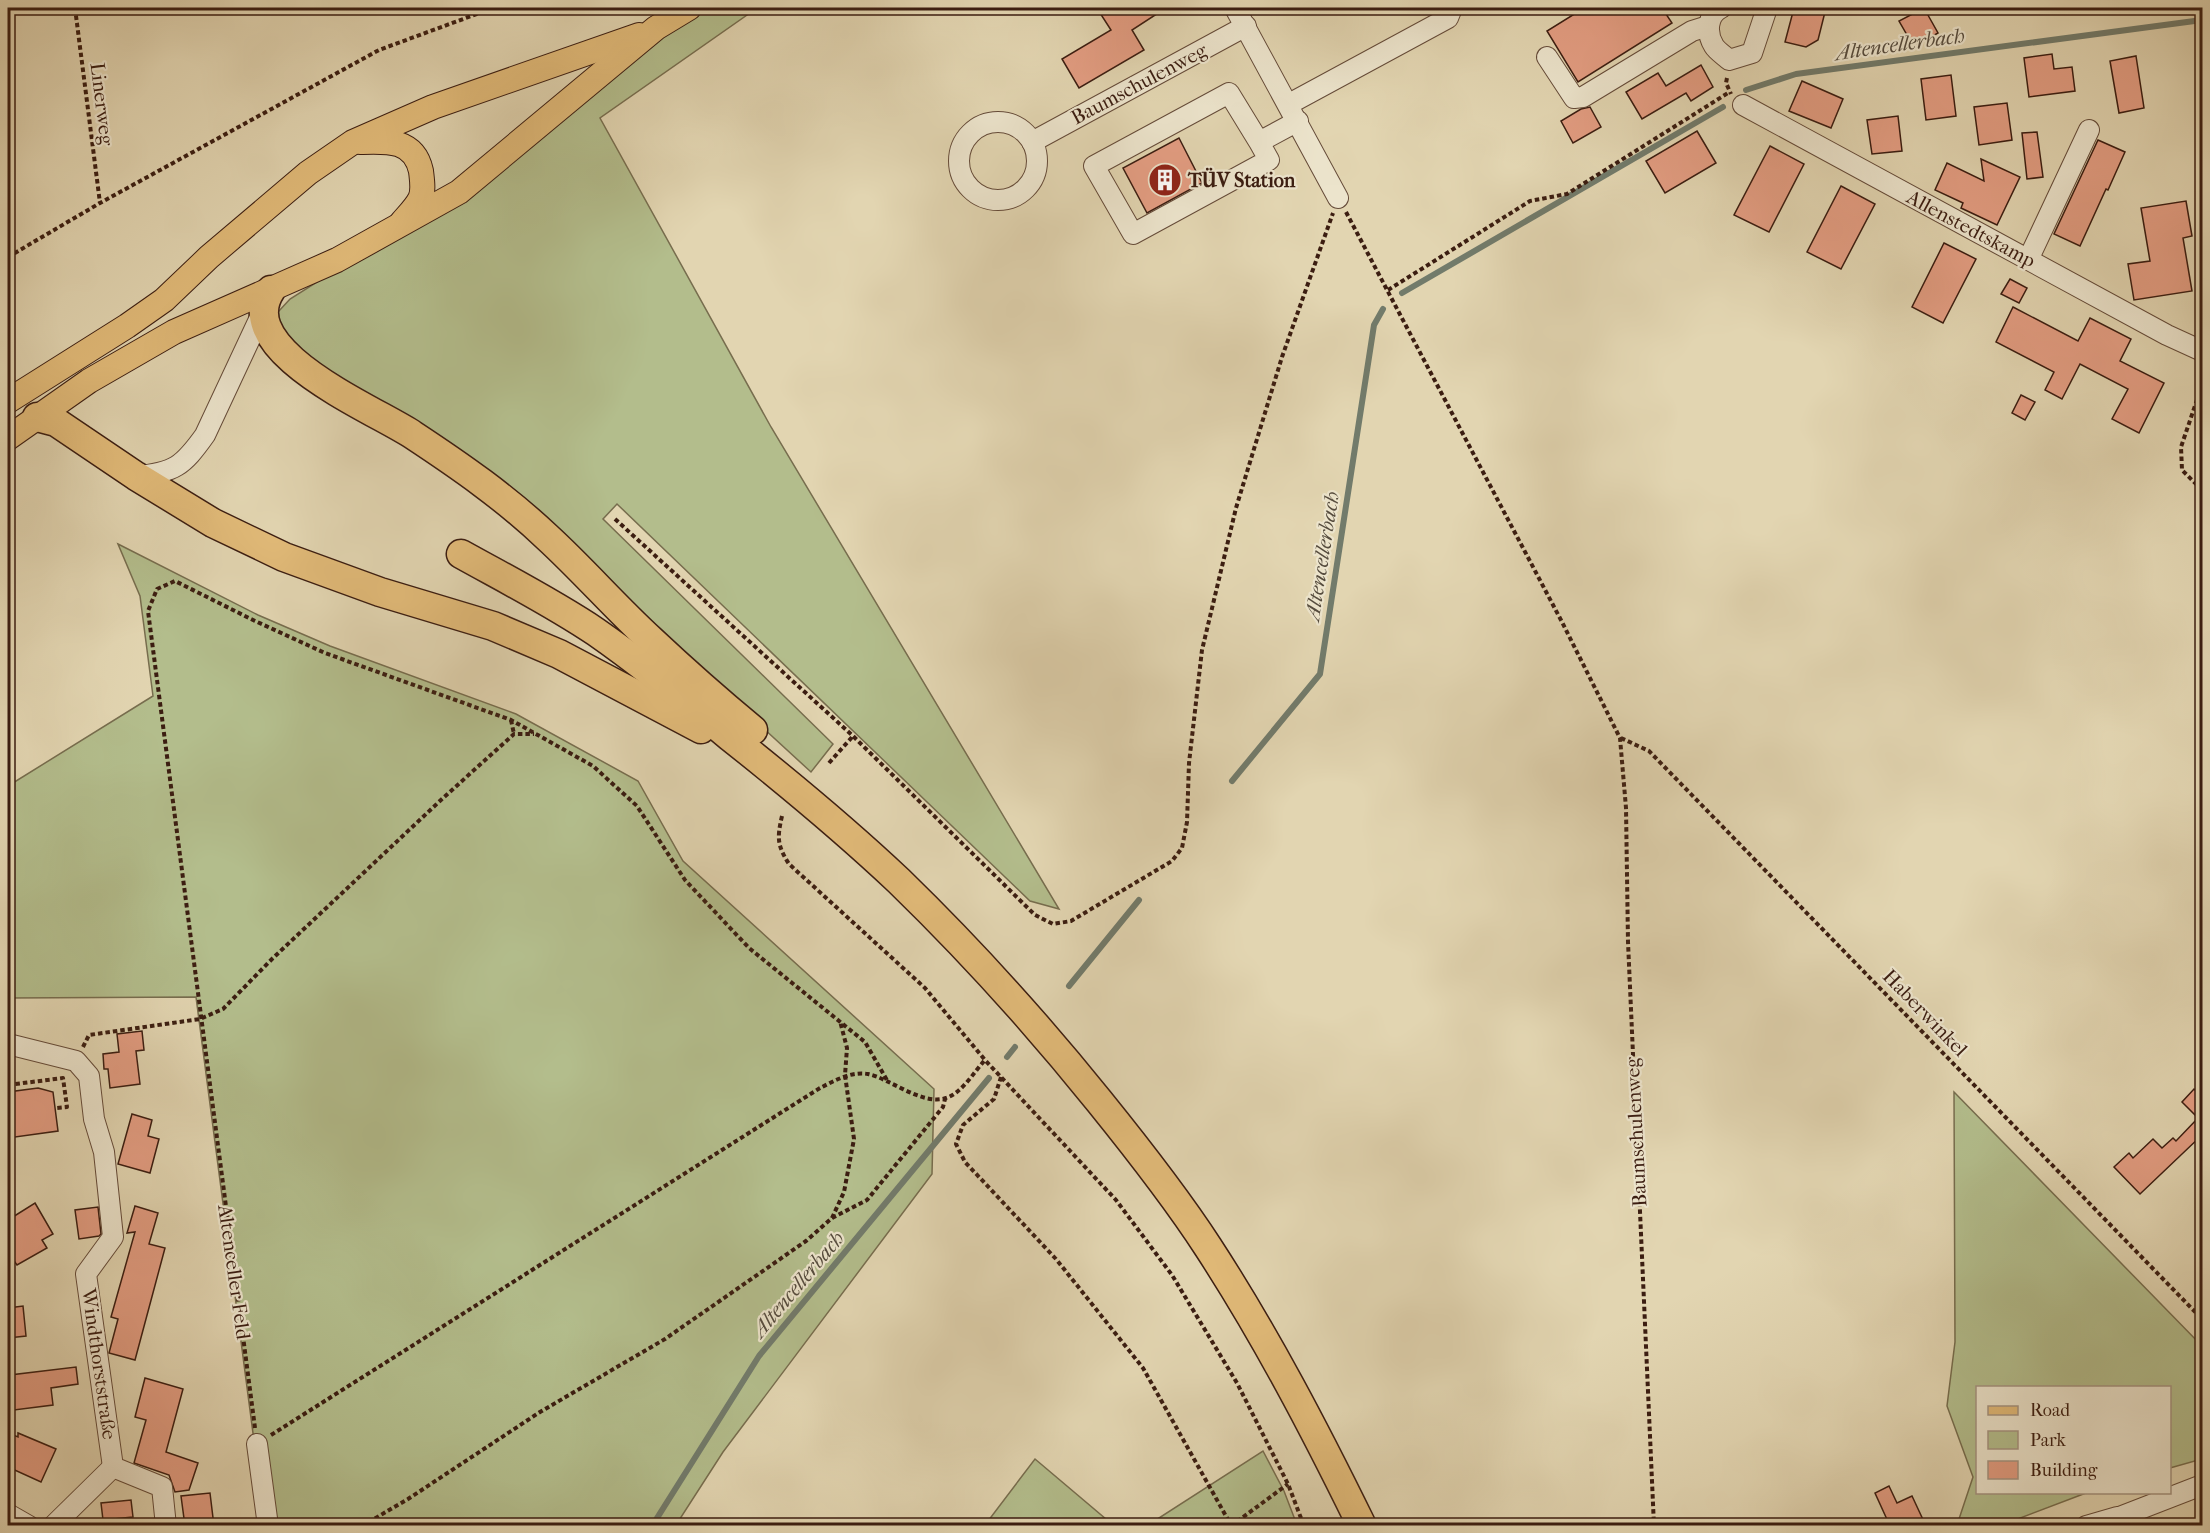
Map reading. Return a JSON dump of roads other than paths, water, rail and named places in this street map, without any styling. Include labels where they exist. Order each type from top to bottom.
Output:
[{"type":"highway","points":[[267,301],[266,325],[286,354],[301,368],[333,390],[410,433],[460,467],[486,485],[546,536],[650,639],[717,700],[818,784],[834,822]]},
{"type":"highway","points":[[37,417],[56,422],[136,476],[213,523],[284,557],[380,592],[493,626],[559,654],[761,761]]},
{"type":"highway","points":[[461,554],[595,632],[657,677],[834,822],[899,881],[1002,989],[1071,1067],[1151,1166],[1209,1248],[1262,1335],[1317,1435],[1362,1526]]},
{"type":"main road","points":[[8,438],[89,381],[174,332],[267,301],[459,192],[656,28],[689,8]]},
{"type":"main road","points":[[8,401],[127,327],[164,300],[209,257],[308,173],[353,142],[433,107],[656,28]]},
{"type":"main road","points":[[353,142],[382,141],[411,149],[419,164],[423,182],[420,199],[399,226]]},
{"type":"street","points":[[1235,8],[1338,198]]},
{"type":"street","points":[[1259,142],[1293,113],[1448,18],[1452,8]]},
{"type":"street","points":[[1721,8],[1714,12],[1708,26],[1714,46],[1729,60],[1752,53],[1767,8]]},
{"type":"street","name":"Baumschulenweg","points":[[1032,142],[1246,26]]},
{"type":"street","points":[[1547,57],[1574,98],[1583,97],[1692,32],[1708,26]]},
{"type":"street","points":[[1229,93],[1259,142],[1269,160],[1133,234],[1094,166],[1229,93]]},
{"type":"street","name":"Allenstedtskamp","points":[[1736,99],[2167,335],[2202,349]]},
{"type":"street","points":[[2028,260],[2089,130]]},
{"type":"street","points":[[136,476],[159,474],[183,463],[193,452],[205,435],[267,301]]},
{"type":"street","name":"Windthorststraße","points":[[8,1044],[76,1061],[89,1076],[94,1119],[104,1152],[114,1237],[86,1274],[113,1467]]},
{"type":"street","points":[[257,1444],[267,1526]]},
{"type":"street","name":"Windthorststraße","points":[[53,1526],[113,1467]]},
{"type":"street","name":"Windthorststraße","points":[[113,1467],[162,1487],[166,1526]]},
{"type":"street","points":[[2086,1526],[2114,1521],[2202,1485]]},
{"type":"street","points":[[8,1514],[29,1526]]},
{"type":"waterway","name":"Altencellerbach","points":[[1746,90],[1796,74],[2202,20]]},
{"type":"waterway","name":"Altencellerbach","points":[[1402,293],[1723,107]]},
{"type":"waterway","name":"Altencellerbach","points":[[1232,781],[1320,674],[1374,325],[1383,309]]},
{"type":"waterway","name":"Altencellerbach","points":[[1069,986],[1139,900]]},
{"type":"waterway","name":"Altencellerbach","points":[[1007,1057],[1015,1047]]},
{"type":"waterway","name":"Altencellerbach","points":[[652,1526],[759,1356],[989,1078]]},
{"type":"place","name":"TÜV Station","points":[[1165,180]]}]
